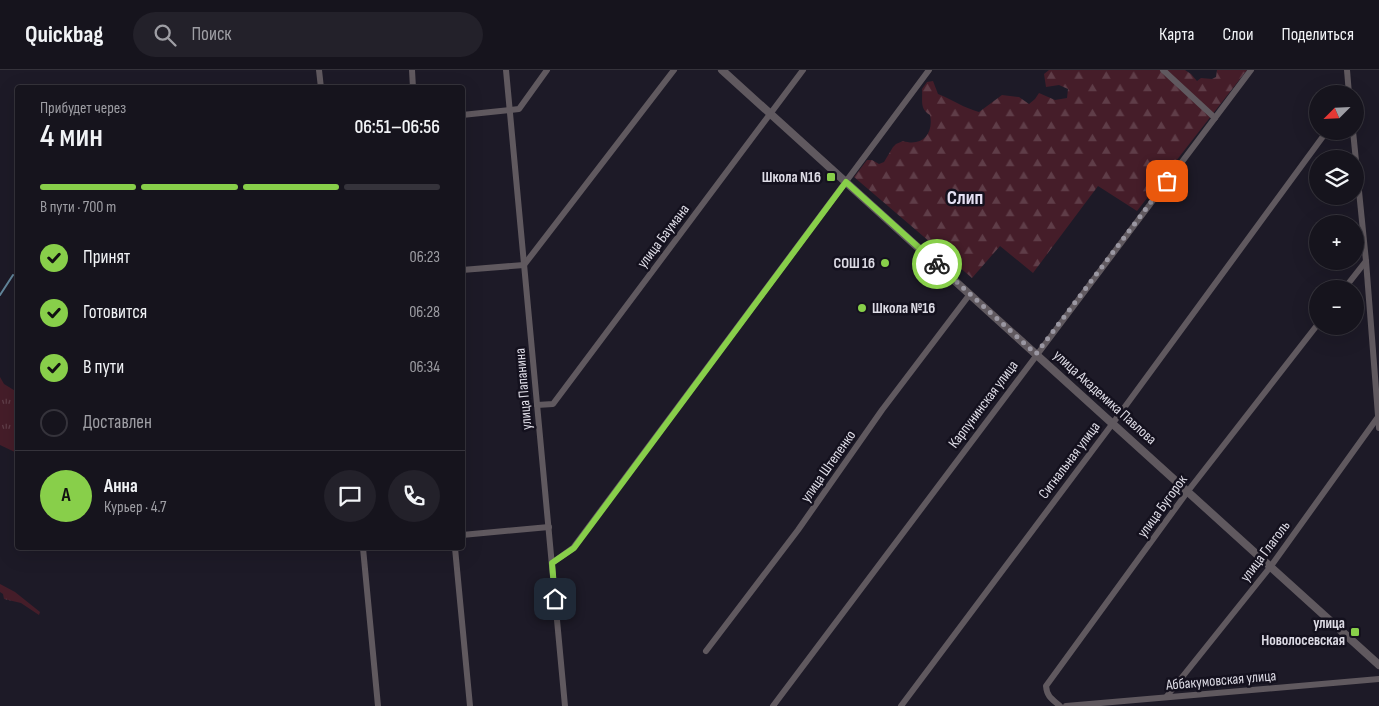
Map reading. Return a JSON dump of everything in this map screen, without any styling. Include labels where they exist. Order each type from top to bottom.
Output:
[{"type":"street","points":[[319,70],[321,85]]},
{"type":"street","points":[[412,70],[414,85]]},
{"type":"street","name":"улица Папанина","points":[[506,70],[565,706]]},
{"type":"street","points":[[465,115],[519,109],[547,70]]},
{"type":"street","points":[[465,270],[524,265],[674,70]]},
{"type":"street","name":"улица Академика Павлова","points":[[722,70],[1379,665]]},
{"type":"street","name":"улица Баумана","points":[[537,405],[553,404],[803,70]]},
{"type":"street","points":[[552,563],[574,548],[929,70]]},
{"type":"street","points":[[1163,70],[1215,118]]},
{"type":"street","name":"Карпунинская улица","points":[[773,706],[1251,70]]},
{"type":"street","points":[[1347,70],[1348,85]]},
{"type":"street","name":"Сигнальная улица","points":[[901,706],[1113,423],[1320,140]]},
{"type":"street","points":[[1354,140],[1366,261],[1379,428]]},
{"type":"street","points":[[1351,280],[1366,261]]},
{"type":"street","name":"улица Штепенко","points":[[706,652],[798,530],[882,410],[970,294]]},
{"type":"street","name":"улица Бугорок","points":[[1060,706],[1046,693],[1046,686],[1188,491],[1309,335]]},
{"type":"street","name":"улица Глаголь","points":[[1167,696],[1271,566],[1378,417]]},
{"type":"street","points":[[465,534],[549,527]]},
{"type":"street","points":[[363,550],[378,706]]},
{"type":"street","points":[[455,550],[470,706]]},
{"type":"street","name":"Аббакумовская улица","points":[[1066,706],[1379,679]]},
{"type":"green space","points":[[1049,70],[1185,70],[1197,81],[1201,78],[1212,79],[1216,77],[1217,70],[1247,70],[1137,211],[1098,186],[1033,273],[1000,246],[972,278],[854,177],[867,160],[872,160],[879,164],[884,162],[896,144],[903,141],[916,142],[925,137],[931,122],[930,115],[924,110],[922,104],[922,89],[927,82],[933,81],[938,94],[979,112],[1002,95],[1019,97],[1029,104],[1039,93],[1055,100],[1067,98],[1068,89],[1059,85],[1046,87],[1044,74]]},
{"type":"green space","points":[[0,377],[4,384],[15,391],[15,452],[0,445]]},
{"type":"green space","points":[[0,584],[15,592],[40,612],[39,615],[21,603],[4,599],[3,594],[0,592]]},
{"type":"waterway","points":[[0,295],[13,275]]},
{"type":"way so far","points":[[937,264],[1036,354],[1167,181]]},
{"type":"place","name":"Школа N16","points":[[831,177]]},
{"type":"place","name":"СОШ 16","points":[[885,263]]},
{"type":"place","name":"Школа №16","points":[[862,308]]},
{"type":"place","name":"улица Новолосевская","points":[[1355,632]]},
{"type":"district","name":"Слип","points":[[965,197]]},
{"type":"route","points":[[555,599],[552,563],[574,548],[846,182],[937,264]]}]
